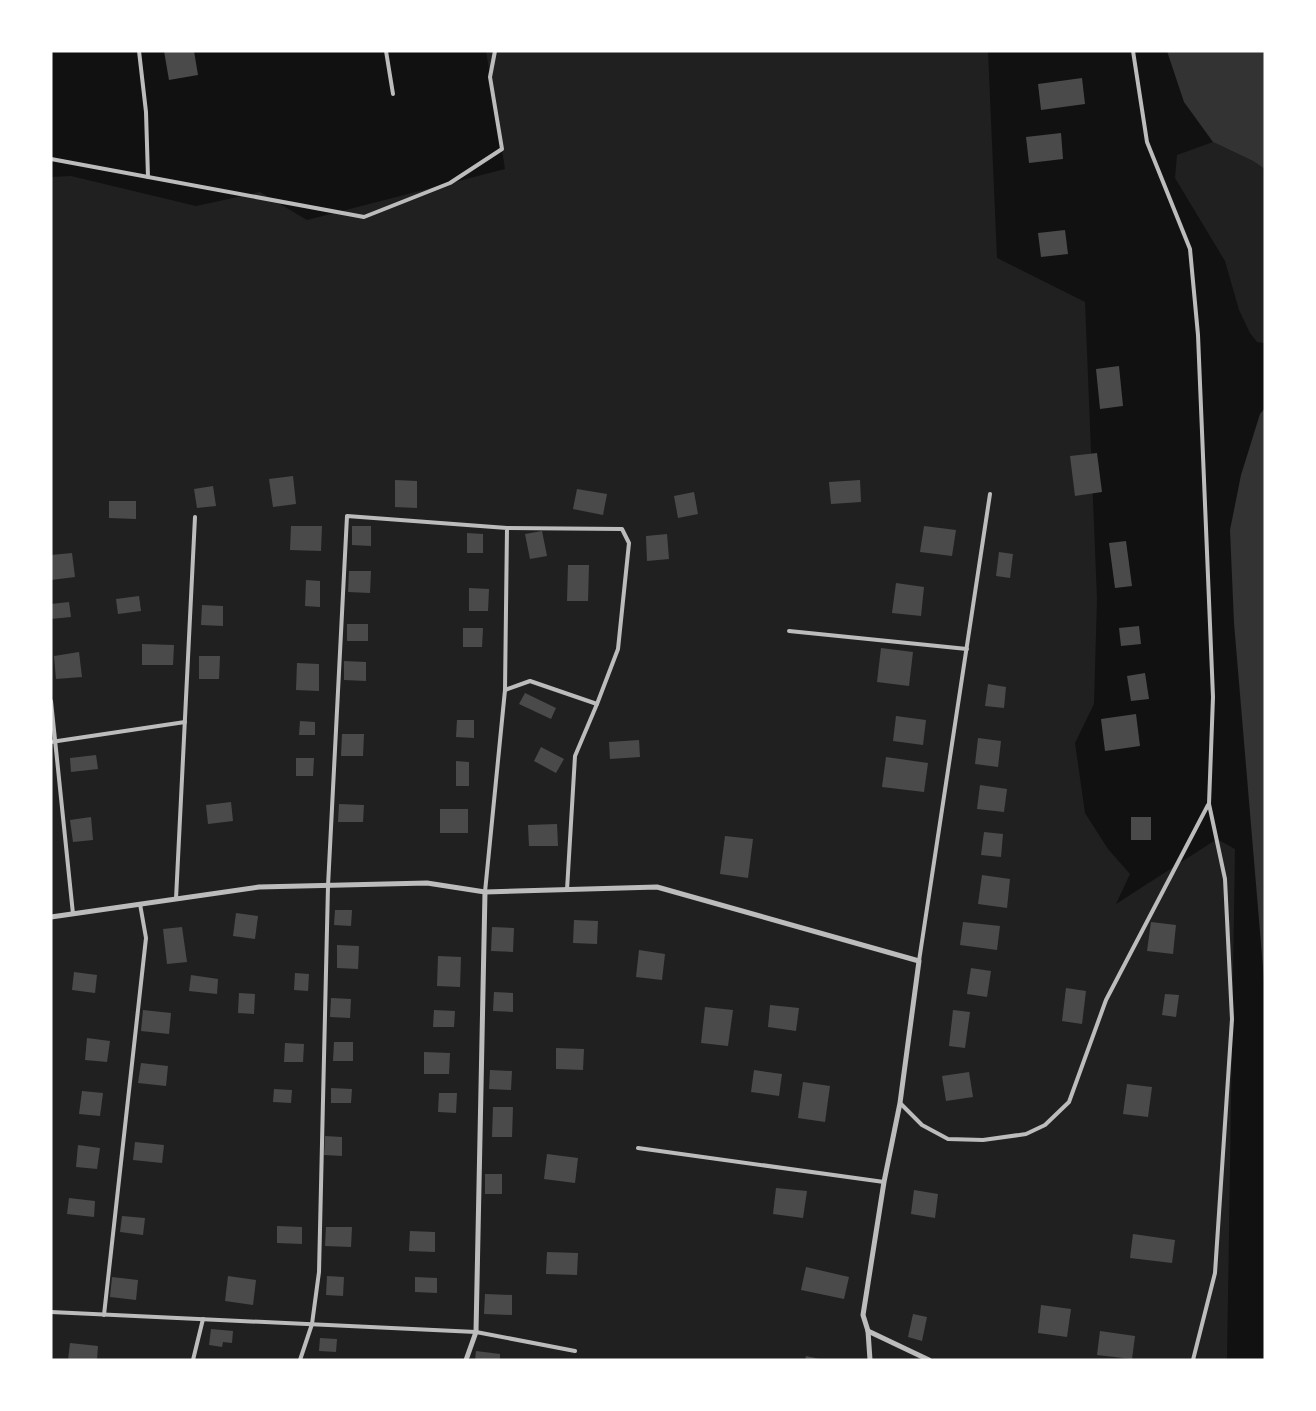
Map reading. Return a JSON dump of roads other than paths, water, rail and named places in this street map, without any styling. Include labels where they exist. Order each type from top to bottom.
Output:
[{"type":"street","points":[[51,917],[259,887],[427,883],[485,892],[657,887],[894,952],[919,961],[900,1103],[884,1182],[863,1315],[868,1330],[870,1360]]},
{"type":"street","points":[[466,1360],[476,1332],[485,892]]},
{"type":"street","points":[[868,1330],[929,1360]]},
{"type":"lane","points":[[138,51],[146,112],[148,177]]},
{"type":"lane","points":[[386,51],[392,94]]},
{"type":"lane","points":[[51,159],[364,218],[450,183],[502,150],[490,77],[495,51]]},
{"type":"lane","points":[[1133,51],[1147,142],[1190,249],[1198,335],[1214,697],[1209,804],[1225,879],[1232,1019],[1215,1273],[1194,1360]]},
{"type":"lane","points":[[919,961],[990,494]]},
{"type":"lane","points":[[300,1360],[312,1324],[319,1272],[328,886],[347,516],[507,528],[622,529],[629,543],[618,649],[575,756],[567,890]]},
{"type":"lane","points":[[176,899],[195,517]]},
{"type":"lane","points":[[485,892],[505,690],[507,528]]},
{"type":"lane","points":[[789,631],[966,649]]},
{"type":"lane","points":[[505,690],[530,681],[597,704]]},
{"type":"lane","points":[[51,701],[53,742],[73,914]]},
{"type":"lane","points":[[53,742],[185,722]]},
{"type":"lane","points":[[900,1103],[922,1125],[948,1139],[983,1140],[1026,1134],[1045,1126],[1069,1102],[1106,1000],[1209,804]]},
{"type":"lane","points":[[104,1315],[146,938],[140,904]]},
{"type":"lane","points":[[638,1148],[884,1182]]},
{"type":"lane","points":[[51,1312],[476,1332],[575,1351]]},
{"type":"lane","points":[[193,1360],[203,1319]]}]
